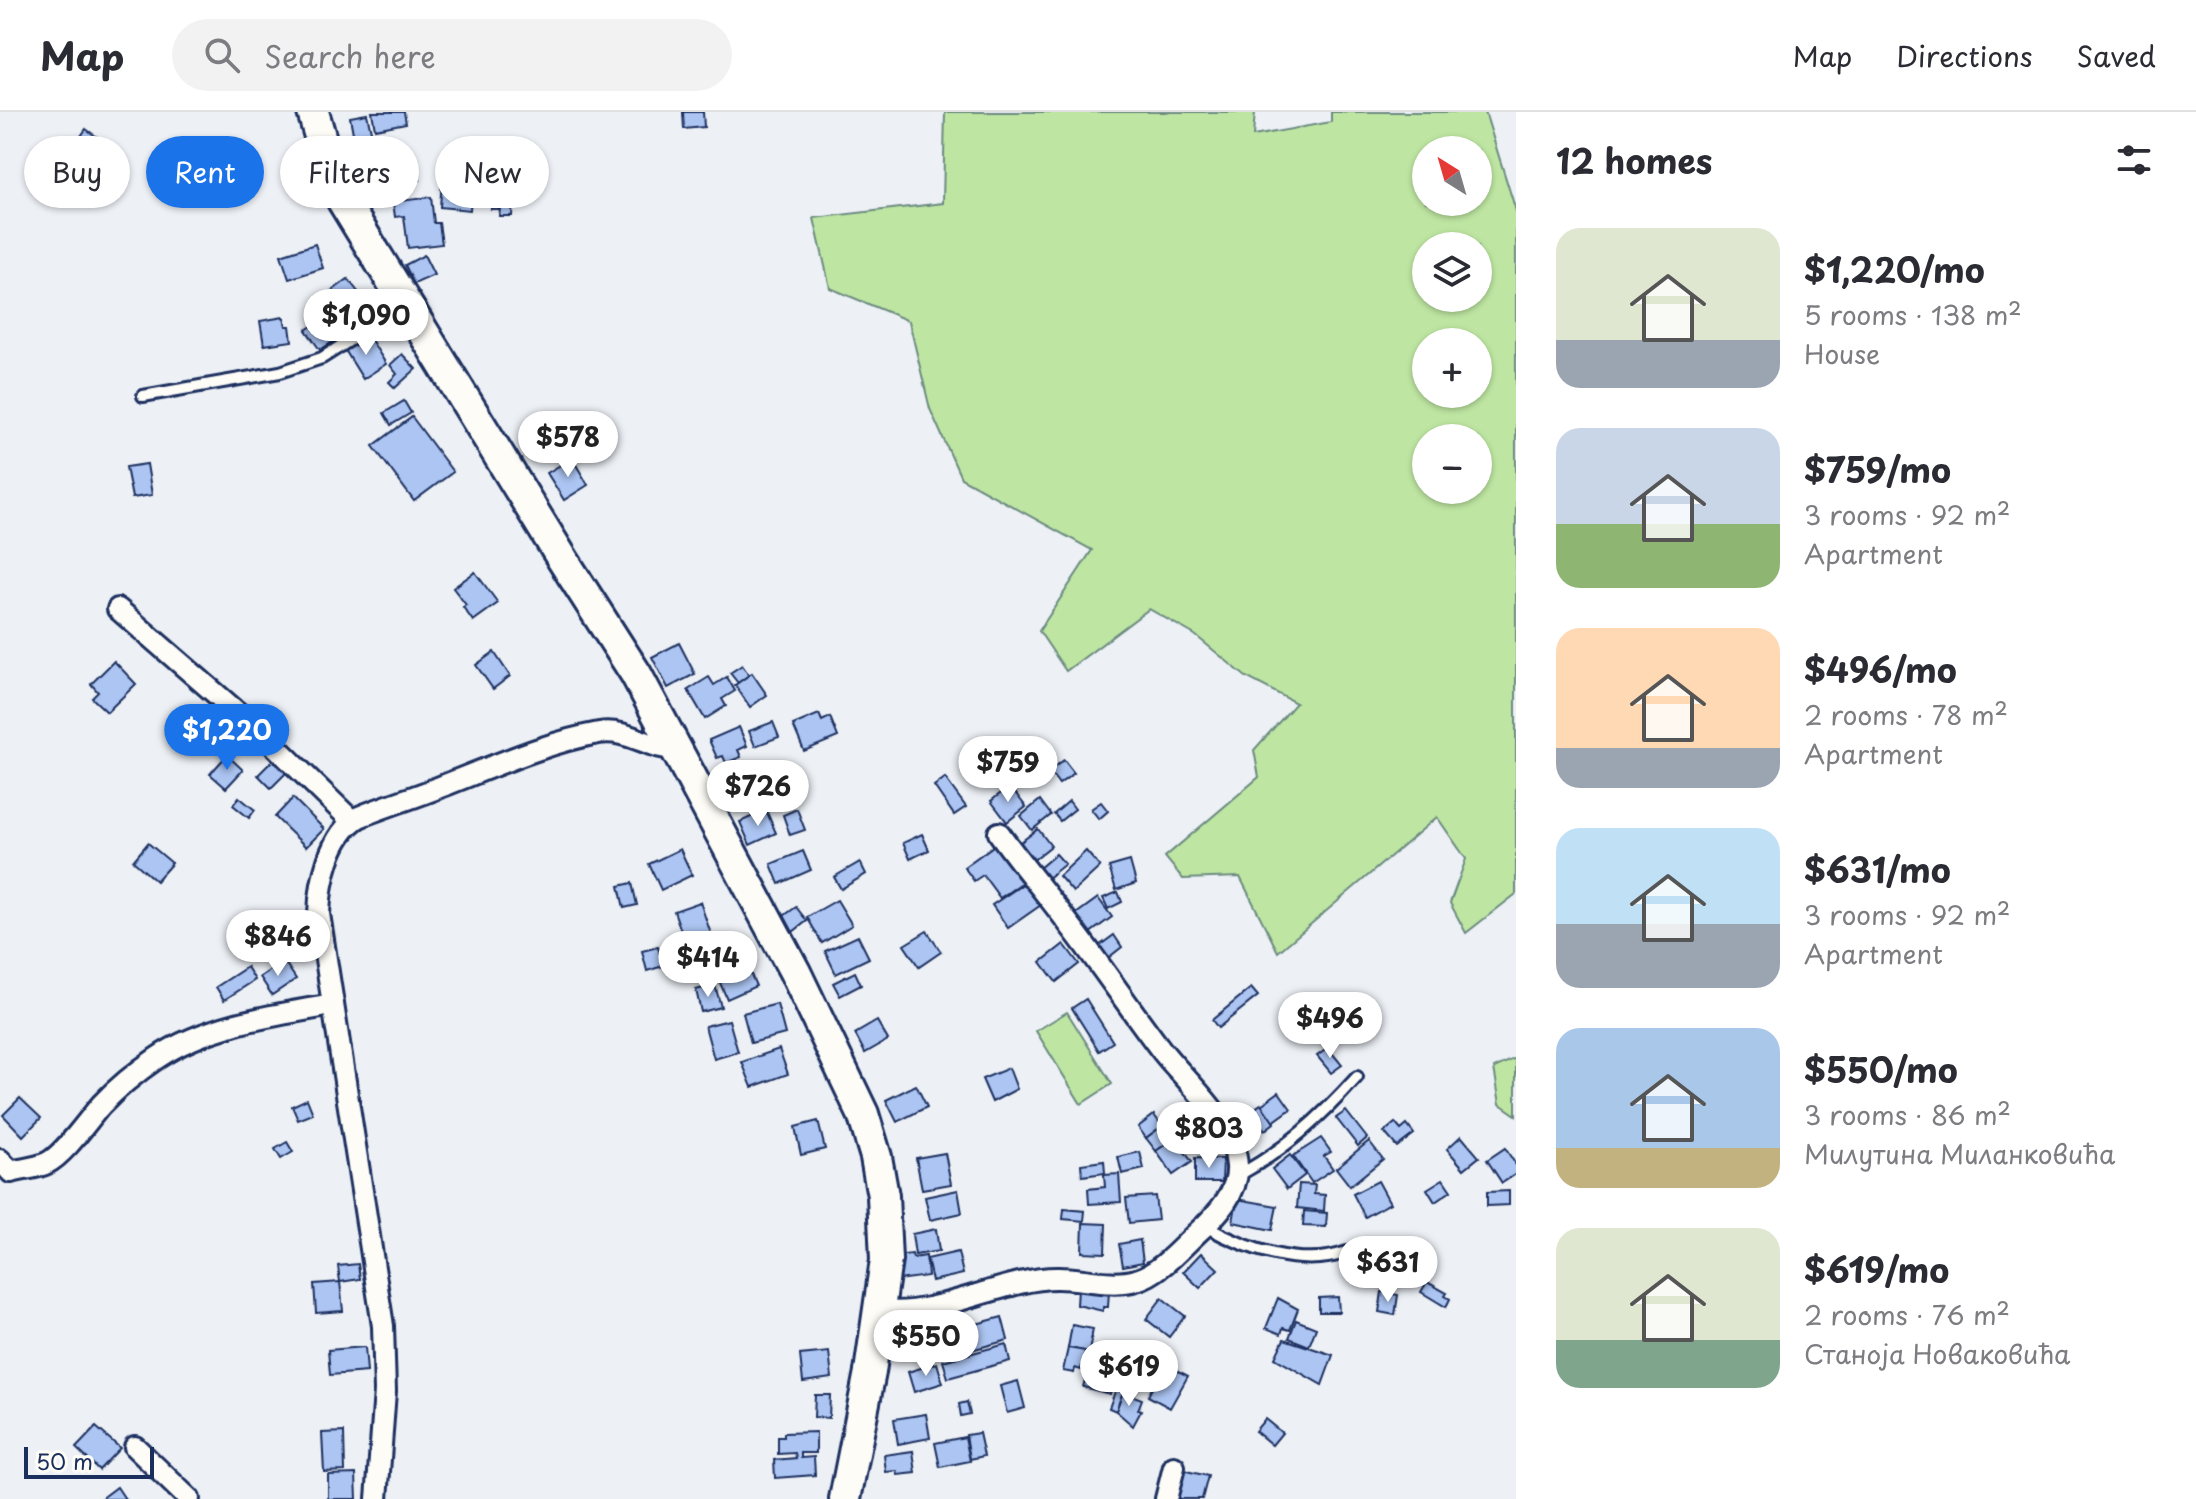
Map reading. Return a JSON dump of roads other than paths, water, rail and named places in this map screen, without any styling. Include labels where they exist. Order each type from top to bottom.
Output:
[{"type":"main road","points":[[313,112],[336,187],[405,304],[636,674],[808,999],[863,1114],[876,1157],[885,1213],[886,1260],[880,1310],[845,1499]]},
{"type":"street","points":[[118,609],[269,740],[352,821]]},
{"type":"street","points":[[377,1499],[385,1391],[383,1326],[319,914],[331,855],[352,821],[494,764],[599,733],[629,735],[676,748]]},
{"type":"street","points":[[880,1310],[902,1311],[933,1306],[1047,1278],[1118,1282],[1136,1280],[1151,1273],[1205,1226],[1227,1200],[1237,1176],[1236,1157],[1222,1122],[1174,1066],[999,833]]},
{"type":"street","points":[[0,1160],[11,1172],[48,1163],[127,1081],[158,1057],[182,1044],[251,1022],[333,1005]]},
{"type":"street","points":[[135,1447],[189,1499]]},
{"type":"street","points":[[1166,1499],[1174,1467]]},
{"type":"lane","points":[[143,396],[280,372],[322,358],[405,304]]},
{"type":"lane","points":[[1237,1176],[1294,1139],[1328,1109],[1357,1077]]},
{"type":"lane","points":[[1205,1226],[1242,1243],[1293,1257],[1322,1259],[1347,1252]]}]
